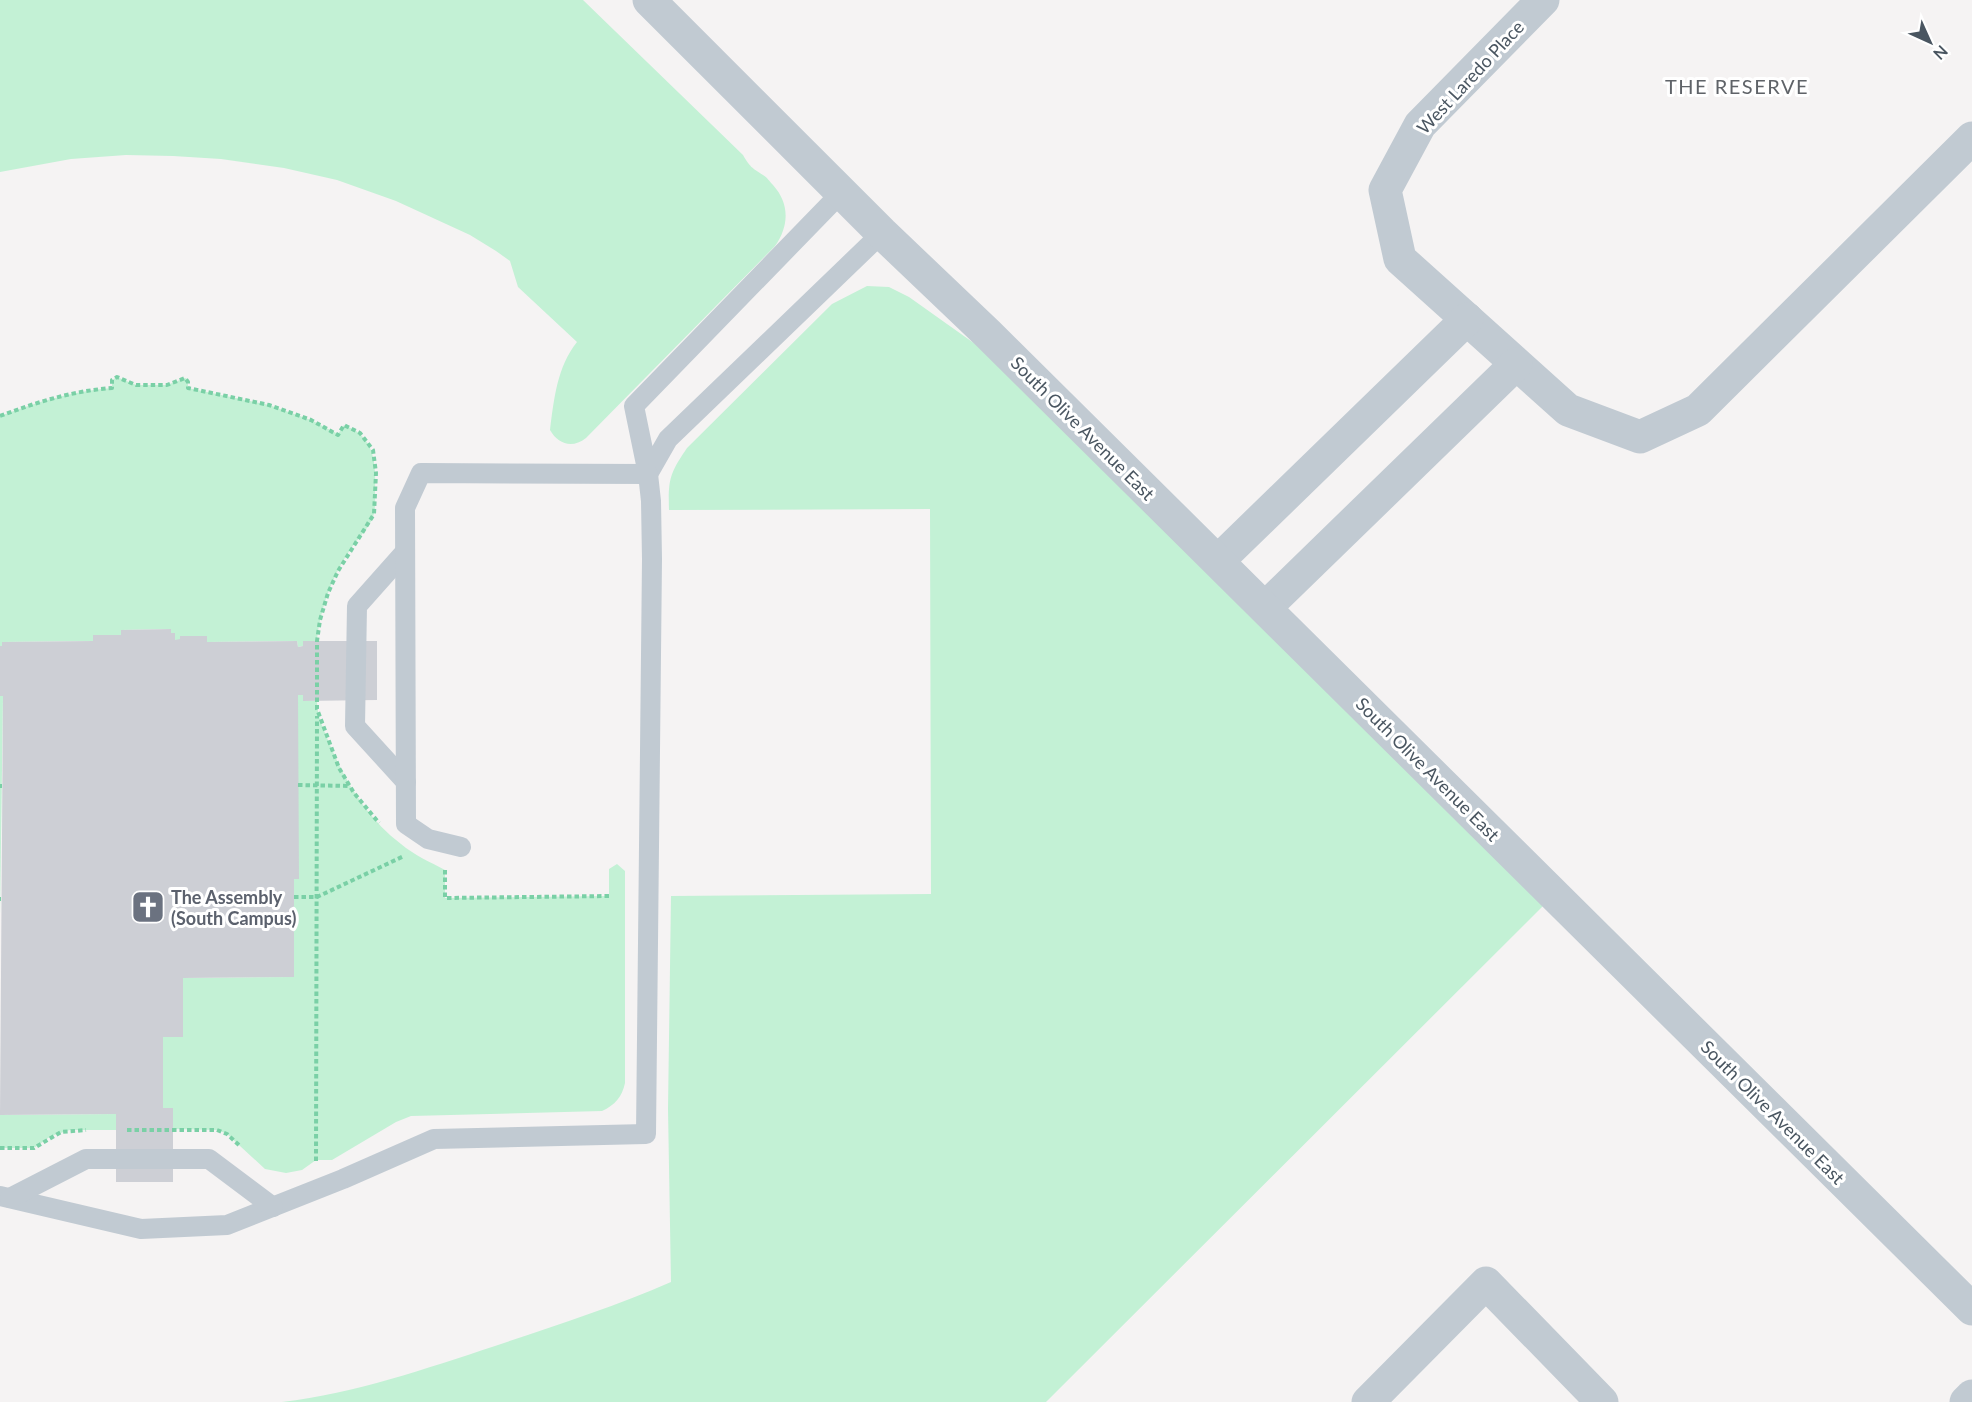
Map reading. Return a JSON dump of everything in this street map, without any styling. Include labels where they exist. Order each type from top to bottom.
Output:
[{"type":"street","points":[[649,0],[842,193]]},
{"type":"street","name":"West Laredo Place","points":[[1467,319],[1400,259],[1385,190],[1420,125],[1544,0]]},
{"type":"street","points":[[1218,561],[1467,319],[1568,410],[1640,437],[1698,410],[1972,138]]},
{"type":"street","name":"South Olive Avenue East","points":[[842,193],[1218,561],[1972,1309]]},
{"type":"street","points":[[1265,608],[1516,364]]},
{"type":"street","points":[[1368,1402],[1486,1283],[1602,1402]]},
{"type":"street","points":[[1966,1402],[1972,1396]]},
{"type":"lane","points":[[5,1197],[141,1229],[227,1225],[343,1179],[434,1139],[646,1134],[652,559],[648,474],[634,406],[842,193]]},
{"type":"lane","points":[[648,474],[668,439],[882,233]]},
{"type":"lane","points":[[461,847],[428,839],[417,844],[406,824],[405,508],[421,473],[648,474]]},
{"type":"lane","points":[[405,552],[357,606],[355,726],[406,782]]},
{"type":"lane","points":[[5,1197],[86,1159],[209,1159],[273,1207]]},
{"type":"path","points":[[0,416],[45,399],[112,388],[112,380],[117,377],[136,386],[167,385],[185,378],[188,379],[188,388],[290,411],[338,435],[344,425],[360,433],[373,450],[375,461],[374,514],[338,571],[328,593],[318,637],[316,1160],[310,1166]]},
{"type":"path","points":[[317,709],[339,768],[371,816],[386,830]]},
{"type":"path","points":[[298,785],[350,786]]},
{"type":"path","points":[[294,897],[317,897],[417,844],[445,870],[445,898],[610,897]]},
{"type":"path","points":[[0,1148],[33,1148],[61,1132],[93,1130]]},
{"type":"path","points":[[116,1130],[218,1130],[227,1134],[246,1152]]},
{"type":"green space","points":[[0,0],[583,0],[779,192],[786,215],[783,231],[775,246],[586,438],[571,444],[561,442],[550,430],[555,395],[565,362],[577,342],[518,287],[510,261],[470,235],[396,201],[337,180],[284,168],[221,159],[126,155],[71,159],[0,172]]},
{"type":"green space","points":[[867,286],[889,287],[909,297],[985,351],[1544,905],[1046,1402],[282,1402],[337,1393],[416,1371],[584,1316],[671,1282],[668,1109],[671,896],[931,894],[930,509],[669,510],[671,477],[687,448],[832,304]]},
{"type":"green space","points":[[117,377],[136,385],[167,385],[185,378],[188,379],[188,388],[269,405],[311,420],[338,434],[344,425],[362,436],[374,459],[374,514],[369,525],[345,557],[333,580],[324,604],[317,641],[303,641],[303,646],[298,647],[297,641],[175,640],[175,633],[171,633],[171,629],[122,630],[121,635],[93,635],[93,641],[2,642],[0,646],[0,416],[55,398],[112,388],[112,380]]},
{"type":"green space","points":[[298,695],[303,695],[304,701],[317,701],[321,723],[336,759],[368,812],[406,848],[445,870],[445,898],[609,896],[609,869],[617,864],[625,871],[625,1083],[620,1096],[611,1106],[602,1111],[411,1116],[396,1122],[332,1160],[316,1160],[302,1170],[286,1173],[265,1169],[227,1134],[218,1130],[173,1129],[173,1109],[163,1108],[163,1037],[183,1037],[183,978],[294,977],[294,879],[298,879]]},
{"type":"green space","points":[[0,696],[3,696],[0,915]]},
{"type":"green space","points":[[116,1114],[116,1130],[70,1130],[51,1136],[34,1148],[0,1148],[0,1115]]},
{"type":"building","name":"The Assembly (South Campus)","points":[[171,629],[171,633],[175,633],[175,640],[180,639],[180,636],[207,636],[207,642],[297,641],[298,647],[303,646],[303,641],[377,641],[377,700],[303,701],[303,695],[298,695],[299,879],[294,879],[294,977],[183,978],[183,1037],[163,1037],[163,1108],[173,1108],[173,1182],[116,1182],[116,1114],[0,1115],[3,696],[0,696],[0,646],[2,642],[93,641],[93,635],[121,635],[121,630]]},
{"type":"place","name":"The Assembly (South Campus)","points":[[148,907]]},
{"type":"district","name":"THE RESERVE","points":[[1737,86]]}]
